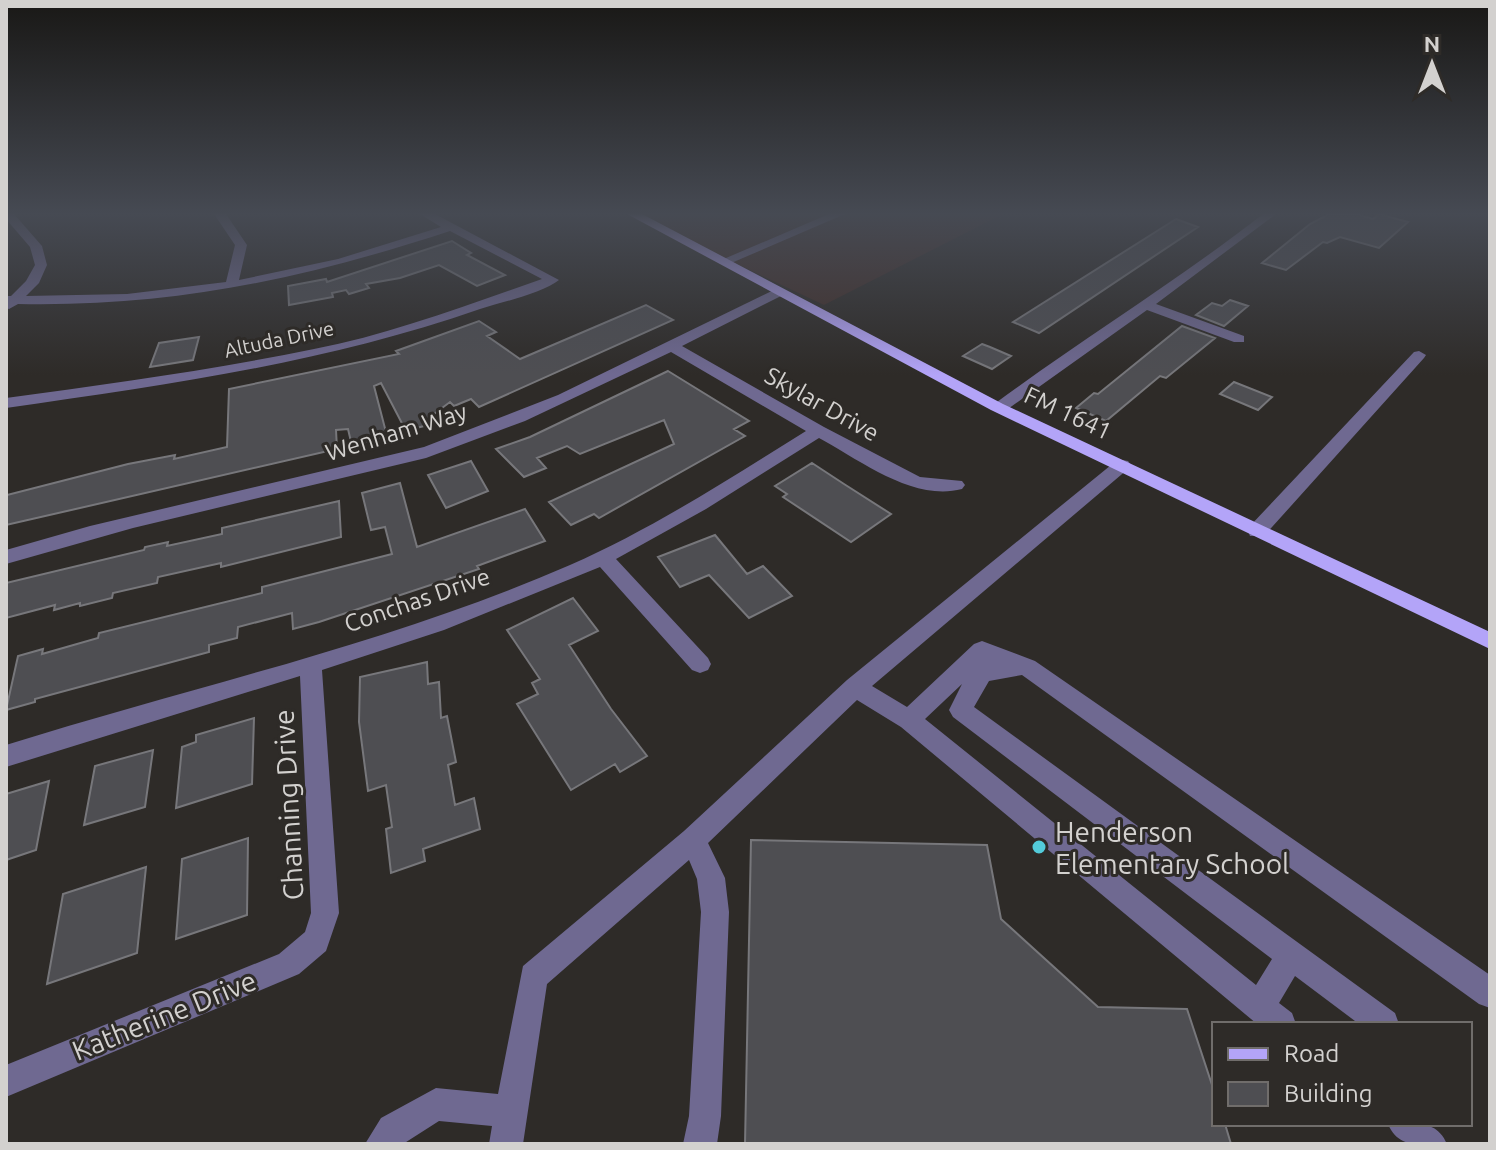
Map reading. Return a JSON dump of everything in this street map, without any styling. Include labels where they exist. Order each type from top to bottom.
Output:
[{"type":"main road","name":"FM 1641","points":[[736,268],[999,408],[1490,641]]},
{"type":"street","points":[[9,303],[32,283],[40,268]]},
{"type":"street","points":[[232,284],[236,268]]},
{"type":"street","points":[[9,303],[118,300],[318,268]]},
{"type":"street","name":"Altuda Drive","points":[[6,403],[171,380],[319,353],[448,316],[553,280],[528,268]]},
{"type":"street","points":[[999,408],[1061,360],[1202,268]]},
{"type":"street","name":"Wenham Way","points":[[6,557],[51,542],[248,498],[430,452],[519,417],[778,292]]},
{"type":"street","points":[[1145,305],[1239,339]]},
{"type":"street","name":"Skylar Drive","points":[[671,346],[818,431],[915,482],[956,485]]},
{"type":"street","points":[[1257,531],[1419,355]]},
{"type":"street","name":"Conchas Drive","points":[[6,756],[85,729],[405,635],[577,570],[699,505],[818,431]]},
{"type":"street","points":[[382,1144],[393,1130],[436,1104],[509,1128],[533,976],[693,840],[855,687],[1122,465]]},
{"type":"street","points":[[602,556],[700,664]]},
{"type":"street","points":[[909,720],[982,650],[1027,667],[1490,993]]},
{"type":"street","name":"Channing Drive","points":[[310,663],[325,913],[316,941]]},
{"type":"street","points":[[1027,667],[991,668],[972,683],[961,710],[1381,1022]]},
{"type":"street","points":[[855,687],[909,720],[1270,1015],[1290,957]]},
{"type":"street","points":[[693,840],[711,878],[715,912],[705,1116],[700,1144]]},
{"type":"street","name":"Katherine Drive","points":[[6,1081],[289,964],[316,941]]},
{"type":"street","points":[[1408,1126],[1430,1144]]},
{"type":"shaded area","points":[[745,268],[897,268],[824,305]]},
{"type":"building","points":[[371,268],[431,268],[400,278],[366,284],[369,288],[349,294],[346,290],[332,293],[333,297],[289,305],[288,286],[326,279],[327,282]]},
{"type":"building","points":[[444,268],[491,268],[505,275],[477,286]]},
{"type":"building","points":[[1099,268],[1137,268],[1039,333],[1013,322]]},
{"type":"building","points":[[1230,300],[1248,306],[1224,326],[1196,315],[1212,303],[1222,306]]},
{"type":"building","points":[[646,305],[673,320],[479,407],[471,399],[454,406],[450,402],[434,414],[438,422],[406,431],[381,383],[374,386],[387,436],[352,446],[348,429],[336,430],[337,449],[6,525],[7,495],[128,464],[175,455],[174,459],[227,447],[229,389],[399,354],[396,351],[479,321],[496,332],[487,336],[520,359]]},
{"type":"building","points":[[1182,326],[1215,338],[1166,378],[1160,376],[1106,421],[1076,408],[1094,393],[1098,394]]},
{"type":"building","points":[[199,337],[193,360],[150,367],[159,343]]},
{"type":"building","points":[[982,344],[1011,356],[992,369],[963,356]]},
{"type":"building","points":[[668,371],[749,421],[734,429],[745,436],[599,518],[594,514],[571,525],[549,502],[674,444],[664,420],[580,454],[567,446],[537,458],[546,468],[524,477],[496,449],[530,437]]},
{"type":"building","points":[[1234,382],[1272,397],[1258,410],[1220,394]]},
{"type":"building","points":[[471,461],[488,491],[446,508],[428,475]]},
{"type":"building","points":[[812,463],[891,514],[851,542],[783,497],[787,494],[775,486]]},
{"type":"building","points":[[400,483],[417,547],[525,509],[545,541],[477,566],[479,569],[319,622],[293,629],[292,613],[238,627],[237,638],[209,645],[209,652],[35,699],[35,702],[6,710],[18,656],[43,649],[42,654],[98,638],[99,633],[262,593],[262,587],[392,554],[385,527],[371,530],[362,493]]},
{"type":"building","points":[[339,501],[341,537],[221,567],[221,563],[158,577],[157,583],[113,593],[112,598],[80,606],[80,603],[54,610],[55,605],[6,618],[6,583],[144,550],[145,547],[168,542],[167,546],[222,534],[222,528]]},
{"type":"building","points":[[715,535],[747,574],[763,566],[792,596],[749,618],[709,575],[680,587],[658,557]]},
{"type":"building","points":[[573,598],[598,631],[569,645],[611,709],[647,756],[620,772],[615,764],[571,790],[517,704],[538,694],[532,683],[540,679],[507,630]]},
{"type":"building","points":[[427,662],[428,684],[439,682],[441,718],[447,716],[456,762],[448,765],[455,805],[474,798],[480,829],[423,849],[425,861],[391,873],[386,829],[392,827],[386,785],[368,791],[359,722],[360,677]]},
{"type":"building","points":[[254,718],[252,784],[176,808],[182,747],[196,742],[196,735]]},
{"type":"building","points":[[153,750],[145,807],[84,825],[95,766]]},
{"type":"building","points":[[49,781],[36,850],[6,860],[6,794]]},
{"type":"building","points":[[248,838],[247,915],[176,939],[182,859]]},
{"type":"building","points":[[751,840],[987,845],[1001,919],[1098,1007],[1187,1009],[1212,1085],[1212,1126],[1226,1126],[1231,1144],[745,1144]]},
{"type":"building","points":[[146,867],[137,953],[47,984],[63,894]]},
{"type":"place","name":"Henderson Elementary School","points":[[1039,847]]}]
